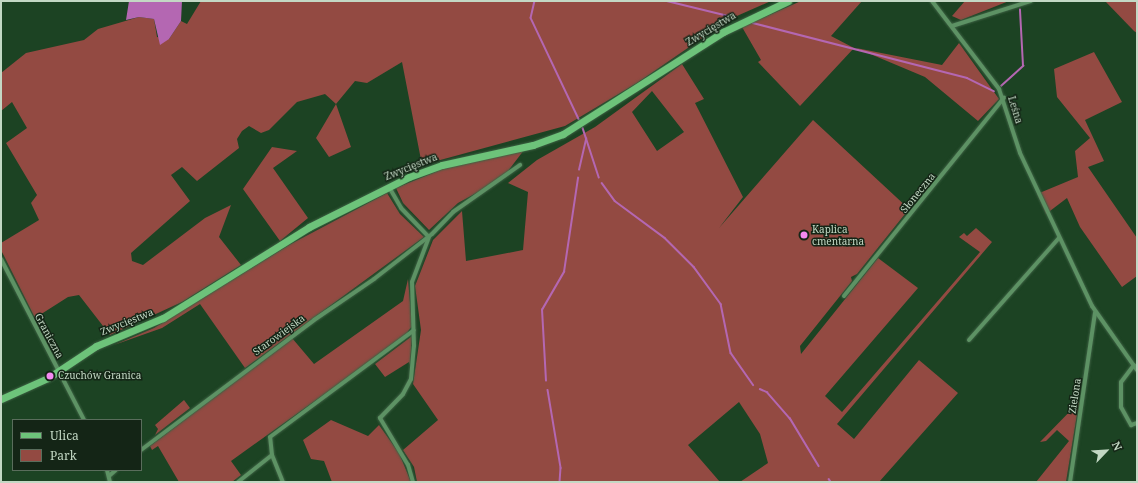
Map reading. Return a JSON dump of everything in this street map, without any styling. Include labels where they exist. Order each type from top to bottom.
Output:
[{"type":"main road","name":"Zwycięstwa","points":[[1,399],[50,376],[96,346],[163,318],[309,227],[389,187],[435,167],[557,137],[723,32],[788,1]]},
{"type":"street","name":"Leśna","points":[[932,1],[1004,98],[1020,153],[1095,313],[1137,370]]},
{"type":"street","points":[[952,26],[1030,1]]},
{"type":"street","name":"Słoneczna","points":[[844,296],[1004,98]]},
{"type":"street","name":"Starowiejska","points":[[142,449],[428,237],[453,212],[520,165]]},
{"type":"street","points":[[389,187],[401,208],[428,237]]},
{"type":"street","name":"Starowiejska","points":[[413,482],[408,465],[380,418],[410,383],[414,330],[412,282],[428,237]]},
{"type":"street","points":[[969,340],[1059,238]]},
{"type":"street","name":"Graniczna","points":[[1,259],[84,419]]},
{"type":"street","name":"Zielona","points":[[1070,482],[1095,313]]},
{"type":"street","points":[[282,482],[272,455],[270,437],[414,330]]},
{"type":"street","points":[[1134,365],[1121,382],[1121,400],[1122,411],[1131,425],[1137,423]]},
{"type":"street","points":[[238,482],[272,455]]},
{"type":"street","points":[[107,471],[111,482]]},
{"type":"street","points":[[109,476],[115,471]]},
{"type":"green space","points":[[201,1],[771,1],[730,19],[637,83],[565,126],[422,165],[402,62],[367,83],[355,81],[336,104],[325,94],[297,102],[269,130],[261,133],[249,126],[242,131],[237,139],[239,148],[197,181],[182,167],[171,175],[190,201],[131,253],[132,261],[143,265],[205,218],[231,205],[219,237],[241,265],[182,302],[110,335],[79,295],[68,297],[35,318],[1,250],[1,243],[39,220],[31,203],[37,195],[6,143],[27,128],[12,102],[1,111],[1,73],[26,53],[84,40],[98,29],[139,17],[154,19],[157,37],[169,39],[181,21],[187,24]]},
{"type":"green space","points":[[801,1],[862,1],[831,36],[854,48],[800,106],[758,62],[761,60],[742,27]]},
{"type":"green space","points":[[965,1],[1009,1],[961,20],[952,16]]},
{"type":"green space","points":[[1105,1],[1137,1],[1137,33],[1134,31]]},
{"type":"green space","points":[[959,43],[999,99],[978,121],[925,77],[856,48],[942,65]]},
{"type":"green space","points":[[1094,52],[1122,102],[1085,120],[1104,161],[1088,167],[1137,238],[1137,276],[1122,287],[1080,227],[1067,198],[1046,214],[1037,194],[1078,177],[1075,151],[1090,138],[1057,97],[1054,69]]},
{"type":"green space","points":[[682,64],[704,99],[695,103],[743,197],[719,228],[813,120],[909,209],[857,274],[851,277],[852,281],[800,346],[801,354],[878,258],[918,288],[825,396],[842,412],[980,252],[959,237],[964,233],[967,236],[976,228],[992,242],[837,424],[854,439],[919,360],[958,393],[879,482],[740,482],[768,463],[760,434],[739,402],[688,445],[720,482],[417,482],[414,467],[403,450],[438,420],[413,384],[421,330],[415,286],[433,240],[462,211],[466,261],[523,250],[528,192],[508,183],[537,160],[595,127]],"holes":[[[652,91],[684,132],[657,151],[632,112]]]},
{"type":"green space","points":[[336,104],[351,147],[329,157],[316,138]]},
{"type":"green space","points":[[272,147],[297,151],[273,168],[308,218],[280,241],[243,189]]},
{"type":"green space","points":[[524,150],[502,179],[458,203],[429,230],[403,203],[396,188],[455,164]]},
{"type":"green space","points":[[387,193],[400,214],[424,237],[245,368],[200,304],[162,328],[114,345],[154,328],[289,245]]},
{"type":"green space","points":[[408,279],[412,326],[403,338],[231,461],[241,475],[232,482],[179,482],[158,446],[152,450],[150,446],[292,338],[314,364],[403,301]]},
{"type":"green space","points":[[412,336],[410,365],[409,362],[385,377],[375,364]]},
{"type":"green space","points":[[184,400],[190,408],[155,435],[158,429],[155,425]]},
{"type":"green space","points":[[1079,402],[1066,482],[1036,482],[1069,441],[1057,430],[1046,441],[1040,442]]},
{"type":"green space","points":[[331,420],[368,436],[379,425],[399,453],[411,482],[332,482],[324,461],[311,459],[303,440]]},
{"type":"shaded area","points":[[129,1],[182,1],[181,21],[169,39],[160,45],[154,19],[139,17],[126,20]]},
{"type":"waterway","points":[[535,1],[531,18],[579,119]]},
{"type":"waterway","points":[[667,1],[732,17]]},
{"type":"waterway","points":[[1001,86],[1023,66],[1020,10]]},
{"type":"waterway","points":[[753,23],[967,78],[994,91]]},
{"type":"waterway","points":[[583,128],[599,177]]},
{"type":"waterway","points":[[579,170],[586,139]]},
{"type":"waterway","points":[[546,381],[542,310],[564,272],[578,178]]},
{"type":"waterway","points":[[602,183],[615,201],[665,238],[694,267],[721,304],[731,353],[753,385]]},
{"type":"waterway","points":[[760,389],[767,392],[790,418],[819,466]]},
{"type":"waterway","points":[[548,390],[561,468],[560,482]]},
{"type":"place","name":"Kaplica cmentarna","points":[[804,235]]},
{"type":"place","name":"Czuchów Granica","points":[[50,376]]}]
